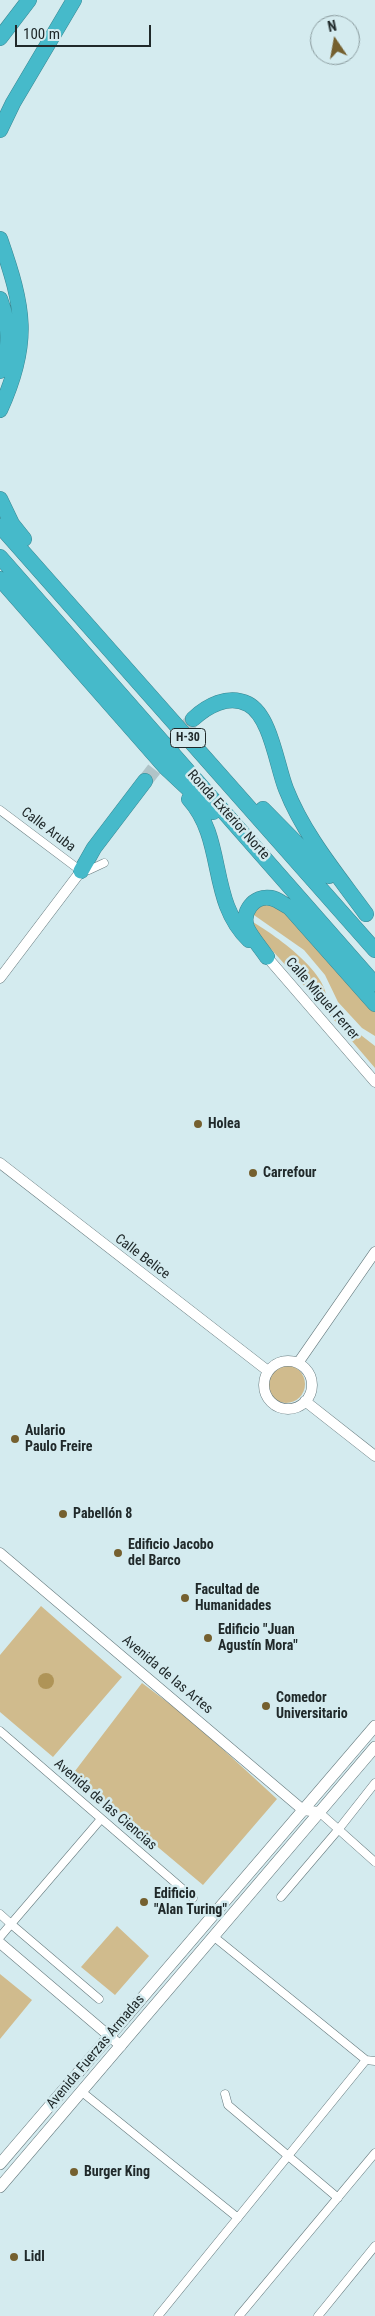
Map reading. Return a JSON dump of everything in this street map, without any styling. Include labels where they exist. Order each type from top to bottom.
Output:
[{"type":"highway","points":[[0,24],[22,0]]},
{"type":"highway","points":[[0,38],[29,0]]},
{"type":"highway","points":[[0,109],[73,0]]},
{"type":"highway","points":[[0,130],[13,103],[73,0]]},
{"type":"highway","points":[[0,239],[17,291],[21,327],[21,349],[0,410]]},
{"type":"highway","points":[[0,299],[8,323],[9,346],[0,371]]},
{"type":"highway","points":[[0,499],[12,524],[44,563],[88,626]]},
{"type":"highway","name":"Ronda Exterior Norte","points":[[0,526],[375,950]]},
{"type":"highway","name":"Ronda Exterior Norte","points":[[0,557],[294,889],[375,984]]},
{"type":"highway","points":[[0,579],[166,768],[294,889]]},
{"type":"highway","points":[[193,719],[203,710],[216,703],[233,700],[248,704],[258,713],[268,732],[286,790],[303,826],[370,919]]},
{"type":"highway","points":[[168,715],[297,842],[370,919]]},
{"type":"highway","points":[[166,768],[169,776],[198,809],[209,831],[227,909],[238,930],[267,957]]},
{"type":"highway","points":[[81,871],[94,848],[145,781]]},
{"type":"highway","points":[[267,957],[247,928],[245,919],[252,903],[262,898],[273,898],[289,907],[375,1004]]},
{"type":"main road","name":"Avenida Fuerzas Armadas","points":[[0,2164],[375,1726]]},
{"type":"main road","name":"Avenida Fuerzas Armadas","points":[[0,2187],[375,1747]]},
{"type":"main road","name":"Avenida Fuerzas Armadas","points":[[282,1855],[283,1845],[304,1820],[303,1810]]},
{"type":"main road","points":[[203,1926],[213,1936]]},
{"type":"street","name":"Calle Aruba","points":[[0,810],[81,871]]},
{"type":"street","points":[[0,978],[81,871],[89,870],[104,863]]},
{"type":"street","name":"Calle Miguel Ferrer","points":[[267,957],[375,1082]]},
{"type":"street","name":"Calle Belice","points":[[0,1163],[268,1371]]},
{"type":"street","points":[[298,1363],[375,1252]]},
{"type":"street","points":[[282,1362],[298,1363],[307,1371],[312,1381],[311,1392],[305,1401],[289,1409],[273,1404],[264,1388],[264,1379],[268,1371],[282,1362]]},
{"type":"street","points":[[305,1401],[375,1456]]},
{"type":"street","name":"Avenida de las Artes","points":[[0,1553],[303,1810]]},
{"type":"street","name":"Avenida de las Ciencias","points":[[0,1731],[193,1898]]},
{"type":"street","points":[[281,1897],[375,1783]]},
{"type":"street","points":[[303,1810],[318,1812],[375,1862]]},
{"type":"street","points":[[0,1937],[101,1819]]},
{"type":"street","points":[[0,1914],[99,1999]]},
{"type":"street","points":[[213,1936],[366,2060],[375,2060]]},
{"type":"street","points":[[0,1943],[121,2046]]},
{"type":"street","points":[[158,2316],[366,2060]]},
{"type":"street","points":[[82,2092],[238,2218]]},
{"type":"street","points":[[225,2094],[228,2105],[338,2198]]},
{"type":"street","points":[[239,2316],[375,2153]]},
{"type":"street","points":[[318,2316],[375,2246]]},
{"type":"shaded area","points":[[261,904],[283,909],[375,1010],[375,1036],[362,1028],[338,1002],[325,975],[304,950],[251,913]]},
{"type":"shaded area","points":[[253,922],[276,937],[314,972],[322,984],[327,997],[325,1009],[261,938]]},
{"type":"shaded area","points":[[331,1012],[375,1046],[375,1068],[328,1013]]},
{"type":"shaded area","points":[[286,1365],[299,1371],[305,1384],[299,1397],[286,1403],[273,1397],[267,1384],[273,1371]]},
{"type":"shaded area","points":[[41,1606],[122,1677],[53,1757],[0,1712],[0,1655]]},
{"type":"shaded area","points":[[46,1673],[52,1675],[54,1681],[52,1687],[46,1689],[40,1687],[38,1681],[40,1675]]},
{"type":"shaded area","points":[[142,1683],[190,1719],[277,1799],[203,1885],[72,1775]]},
{"type":"shaded area","points":[[117,1926],[149,1956],[115,1995],[81,1967]]},
{"type":"shaded area","points":[[0,1974],[32,2000],[0,2039]]},
{"type":"tunnel","points":[[145,781],[193,719]]},
{"type":"place","name":"Holea","points":[[198,1124]]},
{"type":"place","name":"Carrefour","points":[[253,1173]]},
{"type":"place","name":"Aulario Paulo Freire","points":[[15,1439]]},
{"type":"place","name":"Pabellón 8","points":[[63,1514]]},
{"type":"place","name":"Edificio Jacobo del Barco","points":[[118,1553]]},
{"type":"place","name":"Facultad de Humanidades","points":[[185,1598]]},
{"type":"place","name":"Edificio \"Juan Agustín Mora\"","points":[[208,1638]]},
{"type":"place","name":"Comedor Universitario","points":[[266,1706]]},
{"type":"place","name":"Edificio \"Alan Turing\"","points":[[144,1902]]},
{"type":"place","name":"Burger King","points":[[74,2172]]},
{"type":"place","name":"Lidl","points":[[14,2257]]}]
